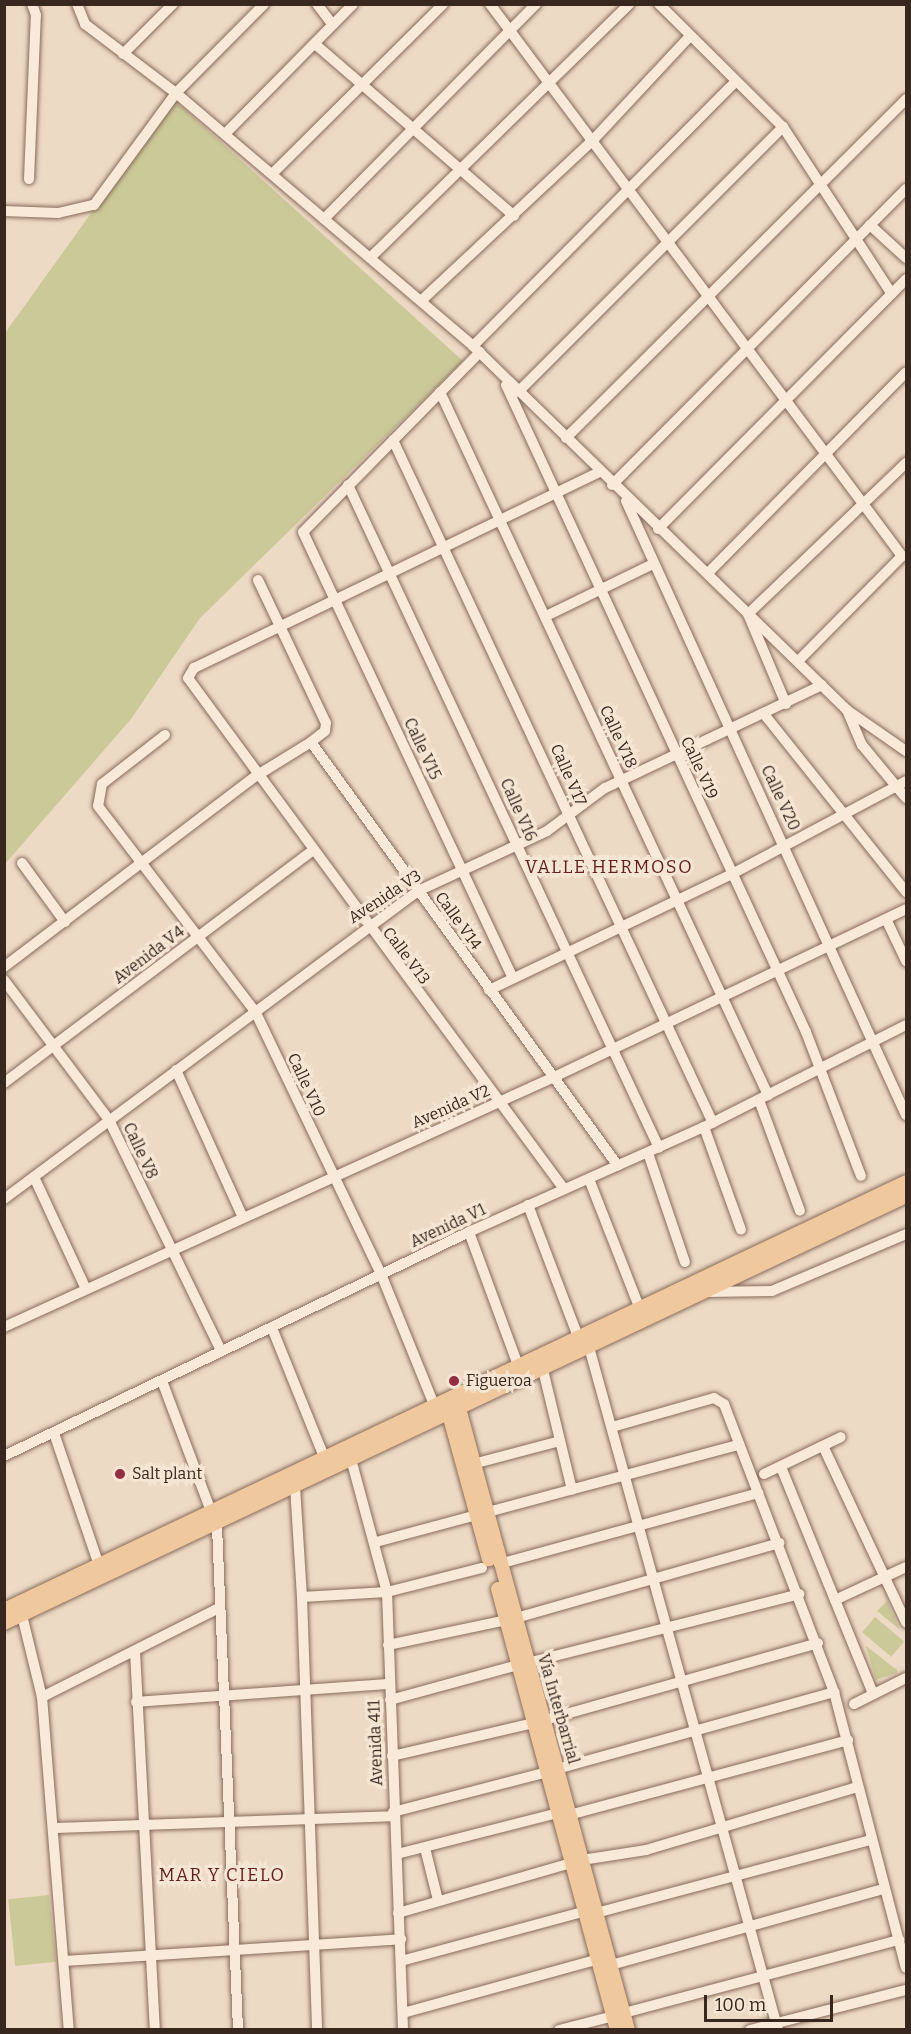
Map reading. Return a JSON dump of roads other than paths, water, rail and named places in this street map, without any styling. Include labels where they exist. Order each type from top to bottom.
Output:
[{"type":"main road","points":[[4,1623],[21,1609],[99,1565],[215,1520],[325,1459],[449,1406],[543,1370],[640,1310],[906,1182]]},
{"type":"main road","points":[[4,1610],[21,1609],[295,1486],[351,1460],[519,1368],[704,1292],[906,1196]]},
{"type":"main road","name":"Vía Interbarrial","points":[[449,1406],[473,1464],[482,1515],[499,1564],[522,1664],[576,1862],[590,1912],[611,1965],[618,2020]]},
{"type":"main road","name":"Vía Interbarrial","points":[[449,1406],[512,1619]]},
{"type":"main road","name":"Vía Interbarrial","points":[[590,1912],[596,1960],[618,2020],[628,2030]]},
{"type":"street","points":[[29,179],[36,15],[32,4]]},
{"type":"street","points":[[123,54],[173,4]]},
{"type":"street","points":[[4,211],[58,213],[94,205],[176,93],[264,4]]},
{"type":"street","points":[[316,4],[333,25]]},
{"type":"street","points":[[225,134],[353,4]]},
{"type":"street","points":[[272,174],[365,87],[443,4]]},
{"type":"street","points":[[490,4],[509,33],[594,139],[783,400],[827,452],[865,505],[904,553],[798,661]]},
{"type":"street","points":[[324,219],[536,4]]},
{"type":"street","points":[[372,256],[550,85],[628,4]]},
{"type":"street","points":[[659,4],[735,82],[783,127],[822,181],[892,294]]},
{"type":"street","points":[[78,5],[85,24],[176,93],[422,300],[476,349],[612,485],[708,573],[847,710],[906,751]]},
{"type":"street","points":[[422,300],[594,139],[690,36]]},
{"type":"street","points":[[315,44],[464,168],[514,216]]},
{"type":"street","points":[[348,485],[440,392],[476,349],[735,82]]},
{"type":"street","points":[[566,438],[906,99]]},
{"type":"street","points":[[518,392],[783,127]]},
{"type":"street","points":[[612,485],[906,189]]},
{"type":"street","points":[[870,225],[906,256]]},
{"type":"street","points":[[658,529],[783,400],[906,279]]},
{"type":"street","points":[[708,573],[906,372]]},
{"type":"street","name":"Calle V19","points":[[502,376],[555,495],[777,969],[820,1069],[861,1176]]},
{"type":"street","name":"Calle V18","points":[[440,392],[722,996],[764,1098],[800,1210]]},
{"type":"street","name":"Calle V17","points":[[393,440],[666,1024],[709,1125],[741,1230]]},
{"type":"street","points":[[748,614],[865,505],[906,462]]},
{"type":"street","points":[[280,627],[600,472]]},
{"type":"street","name":"Calle V15","points":[[348,485],[303,532],[513,978]]},
{"type":"street","name":"Calle V16","points":[[348,485],[517,843],[611,1050],[653,1151],[685,1262]]},
{"type":"street","name":"Calle V20","points":[[624,496],[653,564],[831,943],[906,1115]]},
{"type":"street","points":[[546,616],[653,564]]},
{"type":"street","points":[[4,967],[256,776],[325,731],[326,723],[258,580]]},
{"type":"street","points":[[748,614],[786,704]]},
{"type":"street","name":"Calle V13","points":[[280,627],[194,668],[188,678],[256,776],[366,926],[497,1103],[564,1189]]},
{"type":"street","name":"Avenida V3","points":[[4,1199],[366,926],[418,891],[517,843],[621,780],[822,685]]},
{"type":"street","points":[[847,710],[856,736],[901,783],[906,798]]},
{"type":"street","points":[[764,714],[842,816],[906,892]]},
{"type":"street","name":"Calle V10","points":[[165,735],[102,784],[98,806],[255,1011],[332,1176],[449,1406]]},
{"type":"street","name":"Calle V14","points":[[310,742],[618,1166]]},
{"type":"street","points":[[489,990],[786,847],[901,783]]},
{"type":"street","name":"Avenida V4","points":[[4,1083],[312,850]]},
{"type":"street","points":[[22,863],[65,922]]},
{"type":"street","name":"Avenida V2","points":[[4,1327],[554,1077],[906,909]]},
{"type":"street","points":[[886,919],[906,961]]},
{"type":"street","name":"Calle V8","points":[[4,980],[109,1120],[221,1351]]},
{"type":"street","name":"Avenida V1","points":[[4,1456],[469,1232],[709,1125],[906,1025]]},
{"type":"street","points":[[176,1070],[243,1218]]},
{"type":"street","points":[[34,1177],[86,1289]]},
{"type":"street","points":[[589,1179],[640,1310]]},
{"type":"street","points":[[528,1205],[584,1343],[612,1427],[692,1730],[777,2026]]},
{"type":"street","points":[[469,1232],[519,1368]]},
{"type":"street","points":[[704,1292],[741,1296],[772,1291],[906,1234]]},
{"type":"street","points":[[272,1328],[325,1459]]},
{"type":"street","points":[[543,1370],[572,1490]]},
{"type":"street","points":[[162,1381],[215,1520],[232,1950],[238,2030]]},
{"type":"street","points":[[612,1427],[714,1398],[724,1404],[818,1643],[834,1692],[906,1968]]},
{"type":"street","points":[[54,1433],[99,1565]]},
{"type":"street","points":[[764,1474],[841,1437]]},
{"type":"street","points":[[473,1464],[560,1441]]},
{"type":"street","points":[[376,1542],[626,1478],[739,1445]]},
{"type":"street","points":[[823,1446],[906,1622]]},
{"type":"street","name":"Avenida 411","points":[[351,1460],[376,1542],[387,1592],[403,2030]]},
{"type":"street","points":[[781,1467],[873,1694]]},
{"type":"street","points":[[295,1486],[306,1691],[317,2030]]},
{"type":"street","points":[[499,1564],[758,1493]]},
{"type":"street","points":[[388,1645],[512,1619],[651,1576],[780,1544]]},
{"type":"street","points":[[835,1600],[906,1567]]},
{"type":"street","points":[[302,1597],[387,1592],[482,1568]]},
{"type":"street","points":[[390,1700],[665,1625],[799,1594]]},
{"type":"street","points":[[42,1697],[219,1608]]},
{"type":"street","points":[[21,1609],[42,1697],[69,2030]]},
{"type":"street","points":[[392,1756],[539,1721],[818,1643]]},
{"type":"street","points":[[135,1651],[155,2030]]},
{"type":"street","points":[[854,1704],[906,1678]]},
{"type":"street","points":[[136,1702],[389,1684]]},
{"type":"street","points":[[54,1828],[309,1823],[394,1814],[834,1692]]},
{"type":"street","points":[[397,1854],[706,1779],[848,1740]]},
{"type":"street","points":[[398,1913],[576,1862],[720,1829],[858,1787]]},
{"type":"street","points":[[401,1961],[590,1912],[734,1878],[871,1840]]},
{"type":"street","points":[[425,1848],[438,1900]]},
{"type":"street","points":[[611,1965],[884,1889]]},
{"type":"street","points":[[64,1961],[152,1952],[232,1950],[314,1942],[401,1939]]},
{"type":"street","points":[[559,2030],[618,2020],[764,1975],[899,1940]]},
{"type":"street","points":[[403,2013],[596,1960]]},
{"type":"street","points":[[750,2030],[777,2026],[906,1990]]},
{"type":"place","name":"Figueroa","points":[[454,1381]]},
{"type":"place","name":"Salt plant","points":[[120,1474]]},
{"type":"district","name":"VALLE HERMOSO","points":[[609,867]]},
{"type":"district","name":"MAR Y CIELO","points":[[222,1875]]}]
